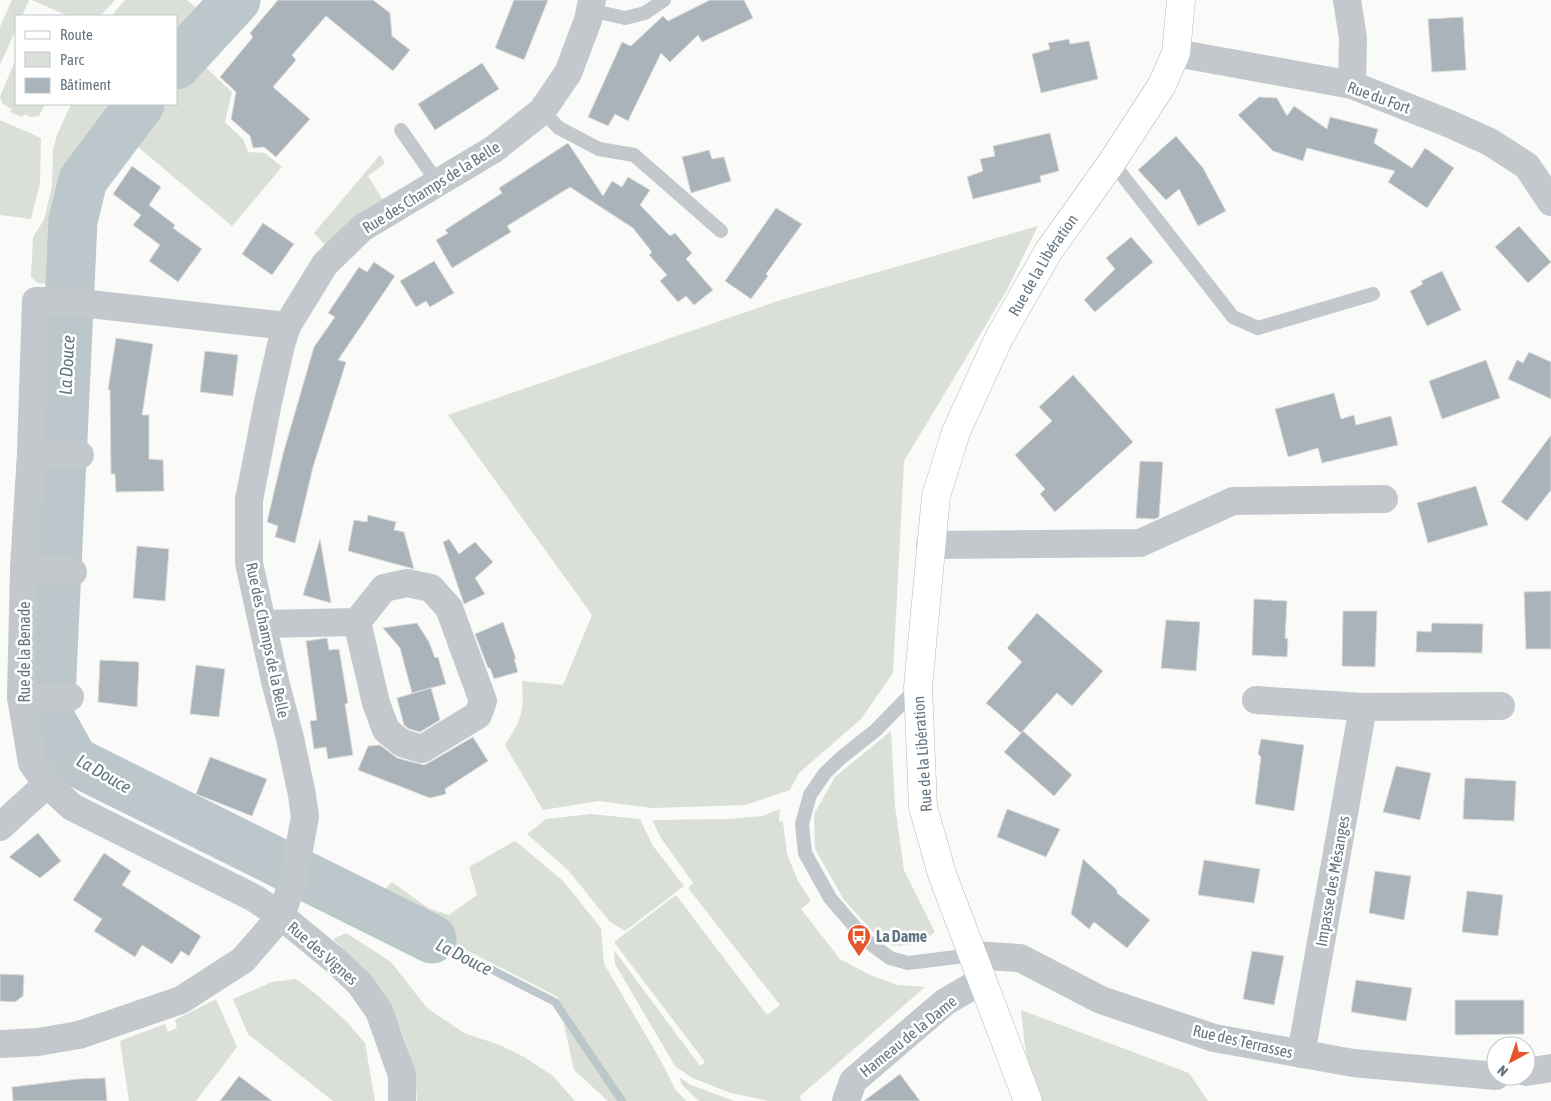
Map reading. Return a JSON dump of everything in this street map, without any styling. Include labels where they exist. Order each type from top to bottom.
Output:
[{"type":"street","name":"Rue de la Libération","points":[[1028,1101],[942,874],[923,807],[918,687],[936,496],[956,432],[999,338],[1048,252],[1112,162],[1162,85],[1176,53],[1181,0]]},
{"type":"street","points":[[1347,0],[1353,38],[1352,86]]},
{"type":"street","name":"Rue des Champs de la Belle","points":[[0,1044],[38,1042],[79,1035],[181,1000],[243,960],[281,916],[295,871],[305,816],[302,795],[249,562],[249,500],[268,402],[287,326],[325,264],[362,228],[494,148],[542,111],[568,73],[588,20],[591,5]]},
{"type":"street","name":"Rue du Fort","points":[[1176,53],[1352,86],[1490,142],[1527,166],[1551,202]]},
{"type":"street","name":"Rue de la Benade","points":[[281,916],[254,898],[72,807],[47,784],[32,763],[30,697],[34,570],[56,454],[36,301],[73,302],[287,326]]},
{"type":"street","points":[[930,545],[1140,543],[1233,500],[1384,499]]},
{"type":"street","points":[[34,570],[73,572]]},
{"type":"street","points":[[406,583],[432,588],[449,608],[480,692],[483,701],[478,715],[422,749],[402,743],[386,730],[376,703],[357,622],[384,588],[406,583]]},
{"type":"street","points":[[263,624],[357,622]]},
{"type":"street","points":[[30,697],[70,697]]},
{"type":"street","points":[[1256,700],[1363,708],[1501,706]]},
{"type":"street","name":"Impasse des Mésanges","points":[[1301,1054],[1363,708]]},
{"type":"street","points":[[0,827],[47,784]]},
{"type":"street","name":"Rue des Vignes","points":[[281,916],[360,984],[379,1010],[402,1075],[402,1101]]},
{"type":"street","name":"Rue des Terrasses","points":[[973,955],[1020,958],[1101,1000],[1214,1038],[1353,1064],[1486,1075]]},
{"type":"street","name":"Hameau de la Dame","points":[[846,1101],[853,1081],[945,1002],[983,980]]},
{"type":"street","points":[[1536,1070],[1551,1068]]},
{"type":"lane","points":[[591,5],[625,18],[645,13],[664,0]]},
{"type":"lane","points":[[542,111],[559,128],[599,149],[634,155],[721,230]]},
{"type":"lane","points":[[401,130],[438,182]]},
{"type":"lane","points":[[1112,162],[1233,317],[1258,328],[1373,294]]},
{"type":"lane","points":[[918,687],[876,730],[825,773],[810,795],[802,824],[805,853],[830,898],[867,942],[890,958],[908,963],[973,955]]},
{"type":"green space","points":[[12,0],[29,0],[22,15],[15,15],[15,31],[0,65],[0,27]]},
{"type":"green space","points":[[32,0],[115,0],[101,15],[66,15]]},
{"type":"green space","points":[[125,0],[187,0],[211,20],[178,56],[178,15],[112,15]]},
{"type":"green space","points":[[15,60],[15,105],[44,105],[39,116],[31,117],[24,114],[22,117],[10,112],[12,109],[3,104],[0,97]]},
{"type":"green space","points":[[202,64],[232,92],[225,122],[243,139],[248,152],[265,153],[282,167],[232,226],[131,141],[165,105],[178,105],[178,90]]},
{"type":"green space","points":[[71,105],[133,105],[80,178],[70,219],[66,285],[38,283],[31,277],[33,237],[44,220],[52,186],[53,150],[57,135]]},
{"type":"green space","points":[[0,120],[41,138],[40,183],[31,219],[0,215]]},
{"type":"green space","points":[[380,155],[385,163],[368,176],[384,202],[325,245],[314,233]]},
{"type":"green space","points":[[1038,226],[1007,290],[904,461],[893,673],[861,719],[799,773],[790,790],[746,805],[652,808],[599,801],[543,810],[505,745],[521,715],[523,701],[522,681],[563,685],[592,615],[448,415],[781,300]]},
{"type":"green space","points":[[891,731],[895,806],[904,870],[935,932],[919,944],[893,946],[875,934],[844,900],[815,849],[814,814],[835,777]]},
{"type":"green space","points":[[780,809],[779,821],[783,822],[787,854],[798,881],[811,901],[801,909],[840,959],[870,975],[897,985],[925,987],[799,1097],[802,1101],[769,1101],[731,1093],[692,1078],[675,1066],[615,964],[614,950],[700,1066],[705,1062],[614,942],[676,895],[767,1015],[780,1005],[688,888],[693,883],[661,838],[652,820],[728,819],[763,816]]},
{"type":"green space","points":[[591,814],[640,819],[653,846],[684,886],[625,931],[610,922],[568,870],[527,834],[546,819]]},
{"type":"green space","points":[[515,841],[562,880],[601,928],[604,964],[661,1061],[675,1089],[686,1101],[608,1101],[574,1070],[558,997],[372,902],[392,882],[428,908],[449,915],[477,895],[469,867]]},
{"type":"green space","points":[[346,933],[391,962],[427,1008],[464,1033],[500,1045],[524,1057],[553,1076],[575,1101],[417,1101],[412,1065],[407,1046],[393,1011],[373,980],[333,939]]},
{"type":"green space","points":[[296,979],[346,1021],[365,1043],[375,1101],[333,1101],[248,1034],[233,999],[272,982]]},
{"type":"green space","points":[[216,999],[237,1047],[196,1101],[129,1101],[120,1041],[165,1024],[168,1032],[177,1028],[175,1020]]},
{"type":"green space","points":[[1021,1010],[1189,1073],[1208,1101],[1031,1101]]},
{"type":"green space","points":[[679,1077],[691,1085],[734,1101],[699,1101],[682,1085]]},
{"type":"building","points":[[278,0],[373,0],[390,13],[392,36],[410,50],[393,71],[326,16],[292,55],[296,60],[273,87],[310,119],[276,157],[264,147],[253,148],[250,136],[231,119],[236,92],[220,77],[253,37],[250,33]]},
{"type":"building","points":[[514,0],[548,0],[524,60],[495,48]]},
{"type":"building","points":[[710,0],[744,0],[753,18],[702,42],[698,35],[670,62],[661,53],[628,121],[615,114],[608,126],[588,117],[622,42],[631,46],[663,16],[668,21]]},
{"type":"building","points":[[1463,17],[1466,70],[1432,72],[1428,19]]},
{"type":"building","points":[[1069,39],[1070,44],[1089,41],[1098,79],[1041,93],[1032,54],[1050,49],[1048,43]]},
{"type":"building","points":[[482,63],[499,89],[435,130],[418,104]]},
{"type":"building","points":[[1259,97],[1277,98],[1287,116],[1294,106],[1327,129],[1330,117],[1378,129],[1374,143],[1412,168],[1425,148],[1454,168],[1427,208],[1388,182],[1395,171],[1307,148],[1303,161],[1273,151],[1238,115]]},
{"type":"building","points":[[1050,133],[1059,171],[1040,176],[1041,182],[973,199],[967,177],[983,171],[980,159],[995,156],[993,146]]},
{"type":"building","points":[[1176,136],[1203,168],[1226,211],[1198,226],[1179,189],[1166,200],[1138,170]]},
{"type":"building","points":[[568,143],[603,196],[612,181],[622,187],[628,177],[650,190],[640,205],[670,236],[675,233],[692,253],[686,259],[713,290],[694,305],[686,296],[678,302],[660,281],[667,275],[649,255],[652,252],[633,228],[570,187],[507,226],[511,232],[452,268],[436,240],[448,233],[445,230],[502,193],[499,188]]},
{"type":"building","points":[[709,150],[712,159],[724,157],[731,181],[691,193],[682,157]]},
{"type":"building","points":[[132,166],[161,187],[149,205],[175,225],[173,228],[202,249],[178,282],[149,261],[160,245],[133,225],[141,215],[113,194]]},
{"type":"building","points":[[776,208],[802,224],[766,274],[768,276],[751,299],[725,281]]},
{"type":"building","points":[[263,223],[294,244],[272,275],[242,254]]},
{"type":"building","points":[[1519,226],[1551,262],[1528,283],[1495,247]]},
{"type":"building","points":[[1131,237],[1153,262],[1095,312],[1084,300],[1115,269],[1106,258]]},
{"type":"building","points":[[434,261],[454,293],[430,307],[426,301],[416,307],[400,281]]},
{"type":"building","points":[[374,262],[395,276],[338,360],[346,362],[313,467],[295,543],[275,537],[278,526],[267,522],[283,454],[314,347],[335,317],[328,313],[359,267],[367,272]]},
{"type":"building","points":[[1442,271],[1461,310],[1427,326],[1410,291],[1423,284],[1421,281]]},
{"type":"building","points":[[116,338],[153,344],[142,415],[149,415],[149,459],[163,460],[164,491],[116,492],[115,474],[111,474],[110,390],[108,390]]},
{"type":"building","points":[[205,351],[238,355],[233,396],[200,392]]},
{"type":"building","points":[[1529,352],[1551,362],[1551,399],[1508,379],[1517,360],[1523,363]]},
{"type":"building","points":[[1486,360],[1500,398],[1442,419],[1429,381]]},
{"type":"building","points":[[1073,375],[1133,442],[1055,512],[1040,494],[1045,489],[1015,455],[1052,421],[1039,407]]},
{"type":"building","points":[[1334,393],[1341,419],[1354,415],[1356,425],[1391,416],[1398,445],[1322,463],[1318,448],[1288,457],[1275,409]]},
{"type":"building","points":[[1551,435],[1551,490],[1527,521],[1501,502]]},
{"type":"building","points":[[1140,461],[1163,462],[1159,517],[1155,519],[1136,518]]},
{"type":"building","points":[[1476,486],[1488,525],[1428,543],[1417,503]]},
{"type":"building","points":[[368,515],[396,522],[394,530],[404,532],[414,569],[348,551],[354,520],[367,522]]},
{"type":"building","points":[[320,539],[331,603],[303,595]]},
{"type":"building","points":[[449,539],[459,554],[475,542],[493,562],[475,578],[485,594],[464,604],[443,542]]},
{"type":"building","points":[[137,546],[169,549],[165,601],[133,598]]},
{"type":"building","points":[[1551,591],[1551,649],[1526,649],[1524,592]]},
{"type":"building","points":[[1254,599],[1287,601],[1285,638],[1288,639],[1287,657],[1252,655]]},
{"type":"building","points":[[1343,611],[1377,611],[1375,667],[1342,666]]},
{"type":"building","points":[[1037,613],[1103,671],[1072,706],[1057,693],[1021,733],[986,703],[1022,662],[1007,648]]},
{"type":"building","points":[[1166,620],[1200,622],[1196,671],[1161,668]]},
{"type":"building","points":[[503,622],[516,659],[514,659],[518,672],[494,679],[475,634]]},
{"type":"building","points":[[417,623],[429,642],[435,658],[438,657],[446,684],[412,693],[400,648],[383,628]]},
{"type":"building","points":[[1432,623],[1483,624],[1482,653],[1416,652],[1417,631],[1431,632]]},
{"type":"building","points":[[327,638],[329,650],[339,649],[348,703],[345,704],[353,755],[328,759],[326,747],[314,749],[310,721],[317,720],[306,641]]},
{"type":"building","points":[[100,660],[139,662],[137,707],[98,702]]},
{"type":"building","points":[[196,665],[225,669],[219,717],[190,714]]},
{"type":"building","points":[[431,688],[440,720],[420,732],[409,729],[404,725],[397,698]]},
{"type":"building","points":[[1023,731],[1072,775],[1054,796],[1004,752]]},
{"type":"building","points":[[473,737],[488,761],[445,789],[446,794],[430,798],[358,770],[368,746],[380,745],[397,758],[424,765]]},
{"type":"building","points":[[1261,739],[1304,745],[1294,811],[1255,804],[1261,757],[1258,754]]},
{"type":"building","points":[[210,757],[267,779],[252,816],[196,794]]},
{"type":"building","points":[[1396,766],[1431,773],[1420,820],[1383,812]]},
{"type":"building","points":[[1465,778],[1516,781],[1514,821],[1463,819]]},
{"type":"building","points":[[1007,809],[1060,829],[1046,857],[997,837]]},
{"type":"building","points":[[38,833],[61,861],[40,878],[9,857]]},
{"type":"building","points":[[104,853],[131,871],[122,885],[201,936],[189,956],[181,951],[172,964],[142,945],[135,957],[94,931],[102,919],[73,900]]},
{"type":"building","points":[[1083,859],[1117,890],[1117,893],[1150,920],[1127,948],[1094,922],[1089,929],[1071,914]]},
{"type":"building","points":[[1204,860],[1260,869],[1254,903],[1198,895]]},
{"type":"building","points":[[1375,871],[1411,876],[1404,920],[1369,913]]},
{"type":"building","points":[[1467,891],[1503,895],[1498,936],[1462,932]]},
{"type":"building","points":[[1252,951],[1284,956],[1274,1005],[1243,999]]},
{"type":"building","points":[[0,974],[24,975],[23,996],[15,1002],[0,1001]]},
{"type":"building","points":[[1356,980],[1412,988],[1406,1021],[1351,1012]]},
{"type":"building","points":[[1455,1000],[1524,1000],[1524,1034],[1455,1035]]},
{"type":"building","points":[[900,1074],[920,1101],[864,1101]]},
{"type":"building","points":[[239,1076],[272,1101],[220,1101]]},
{"type":"building","points":[[105,1078],[107,1101],[13,1101],[12,1087],[78,1079]]},
{"type":"waterway","name":"La Douce","points":[[178,63],[236,0]]},
{"type":"waterway","name":"La Douce","points":[[139,105],[83,180],[73,221],[50,718],[74,761],[432,939]]},
{"type":"waterway","name":"La Douce","points":[[432,939],[555,1002],[622,1101]]},
{"type":"place","name":"La Dame","points":[[859,957]]}]
